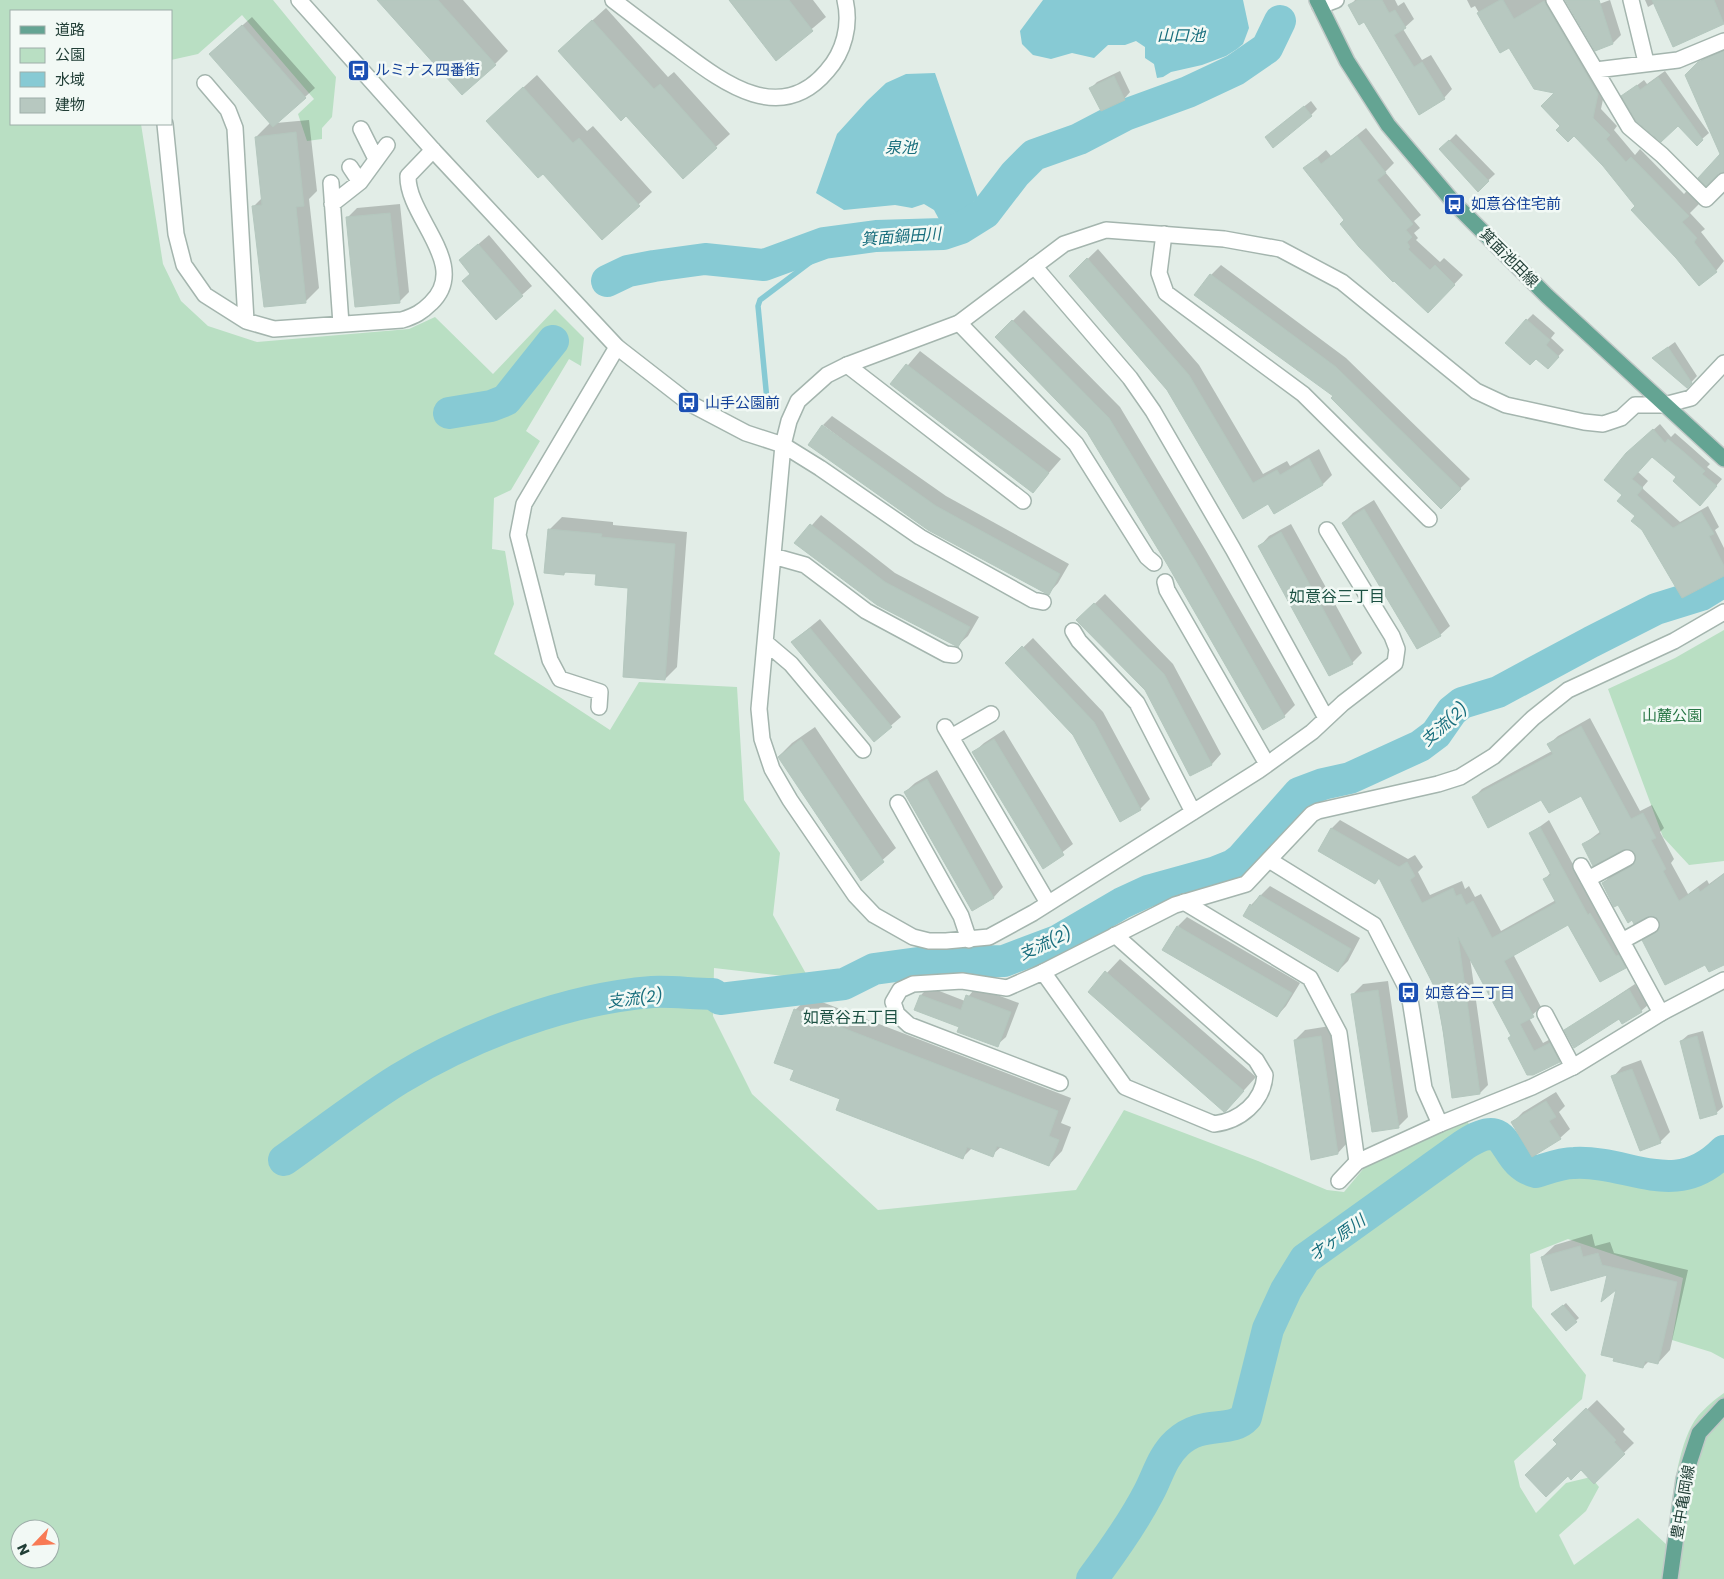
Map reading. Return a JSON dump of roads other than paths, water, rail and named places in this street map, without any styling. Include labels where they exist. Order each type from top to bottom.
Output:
[{"type":"main road","name":"箕面池田線","points":[[1318,3],[1347,61],[1388,125],[1455,204],[1547,296],[1724,459]]},
{"type":"main road","name":"豊中亀岡線","points":[[1670,1579],[1684,1480],[1699,1433],[1724,1406]]},
{"type":"street","points":[[299,0],[433,150],[617,347],[689,403],[746,433],[783,446],[820,468],[920,537],[1033,600],[1043,602]]},
{"type":"street","points":[[613,0],[722,81],[746,93],[772,96],[790,95],[802,90],[820,78],[836,60],[843,44],[846,27],[845,0]]},
{"type":"street","points":[[1318,3],[1336,0]]},
{"type":"street","points":[[1554,0],[1629,127],[1662,155],[1706,198],[1724,181]]},
{"type":"street","points":[[1631,0],[1646,62]]},
{"type":"street","points":[[1596,70],[1646,62],[1678,60],[1724,41]]},
{"type":"street","points":[[205,83],[228,110],[235,128],[246,321]]},
{"type":"street","points":[[165,125],[176,234],[184,265],[205,295],[246,321],[274,329],[402,320],[420,314],[437,298],[444,284],[442,258],[408,190],[408,176],[433,150]]},
{"type":"street","points":[[360,129],[376,159]]},
{"type":"street","points":[[332,204],[360,182],[387,145]]},
{"type":"street","points":[[350,167],[360,182]]},
{"type":"street","points":[[331,183],[341,324]]},
{"type":"street","points":[[1327,530],[1392,636],[1397,650],[1395,663],[1326,718],[1312,732],[1267,764],[1048,903],[989,938],[938,942],[914,937],[874,915],[855,895],[785,791],[765,753],[759,718],[783,446],[789,420],[798,401],[827,375],[847,365],[958,323],[1064,244],[1106,230],[1224,239],[1280,249],[1342,282],[1476,390],[1506,405],[1584,422],[1602,424],[1621,418],[1635,405],[1664,405],[1691,398],[1724,363]]},
{"type":"street","points":[[1164,234],[1159,273],[1166,293],[1303,394],[1429,519]]},
{"type":"street","points":[[1034,266],[1130,378],[1153,411],[1233,549],[1326,718]]},
{"type":"street","points":[[958,323],[1076,444],[1147,556],[1154,563]]},
{"type":"street","points":[[599,708],[600,692],[560,679],[550,660],[518,535],[524,504],[617,347]]},
{"type":"street","points":[[847,365],[1023,501]]},
{"type":"street","points":[[773,556],[805,566],[866,611],[946,654],[954,655]]},
{"type":"street","points":[[1165,582],[1167,590],[1267,764]]},
{"type":"street","points":[[1060,1083],[909,1025],[897,1014],[894,1002],[900,990],[913,984],[962,981],[1007,988],[1184,902],[1246,884],[1312,814],[1318,811],[1438,784],[1466,774],[1494,756],[1533,718],[1568,690],[1674,641],[1724,612]]},
{"type":"street","points":[[1074,631],[1079,641],[1137,703],[1193,812]]},
{"type":"street","points":[[765,642],[791,664],[863,750]]},
{"type":"street","points":[[991,714],[948,732],[1048,903]]},
{"type":"street","points":[[898,803],[961,916],[969,940]]},
{"type":"street","points":[[1627,858],[1585,872],[1661,1013]]},
{"type":"street","points":[[1269,860],[1374,925],[1409,994],[1424,1088],[1440,1124]]},
{"type":"street","points":[[1184,902],[1310,978],[1339,1033],[1357,1162]]},
{"type":"street","points":[[1622,941],[1650,925]]},
{"type":"street","points":[[1043,972],[1125,1087],[1214,1124],[1228,1123],[1241,1116],[1261,1093],[1265,1075],[1262,1067],[1115,935]]},
{"type":"street","points":[[1339,1181],[1357,1162],[1440,1124],[1532,1087],[1572,1067],[1661,1013],[1724,980]]},
{"type":"street","points":[[1545,1014],[1572,1067]]},
{"type":"water","name":"山口池","points":[[1043,0],[1243,0],[1249,28],[1243,44],[1226,56],[1157,78],[1154,64],[1145,58],[1145,47],[1136,41],[1125,45],[1108,45],[1094,58],[1072,53],[1051,59],[1033,55],[1022,44],[1020,31]]},
{"type":"water","name":"泉池","points":[[935,73],[978,198],[959,215],[941,223],[934,210],[924,204],[912,208],[895,205],[844,210],[816,193],[837,134],[867,101],[886,83],[906,74]]},
{"type":"waterway","name":"箕面鍋田川","points":[[607,281],[628,271],[654,266],[705,259],[764,265],[824,243],[876,236],[943,234],[961,228],[985,213],[1015,174],[1034,155],[1079,139],[1125,115],[1188,92],[1235,70],[1267,48],[1280,21]]},
{"type":"waterway","points":[[767,400],[758,306],[760,300],[837,242]]},
{"type":"waterway","name":"箕面鍋田川","points":[[449,413],[491,406],[506,400],[553,341]]},
{"type":"waterway","name":"支流(2)","points":[[284,1160],[370,1098],[427,1063],[488,1034],[553,1011],[586,1002],[652,992],[713,994],[720,999],[844,984],[874,969],[918,963],[1004,961],[1057,941],[1122,903],[1148,891],[1213,873],[1233,865],[1241,859],[1299,793],[1323,784],[1350,778],[1420,746],[1436,734],[1452,711],[1462,703],[1498,692],[1656,609],[1701,595],[1724,581]]},
{"type":"waterway","name":"才ヶ原川","points":[[1092,1579],[1129,1526],[1172,1448],[1196,1431],[1232,1425],[1246,1417],[1268,1329],[1286,1290],[1305,1259],[1464,1145],[1480,1136],[1491,1134],[1499,1136],[1524,1167],[1536,1172],[1574,1163],[1595,1164],[1652,1175],[1670,1176],[1688,1174],[1706,1166],[1724,1151]]},
{"type":"place","name":"ルミナス四番街","points":[[359,70]]},
{"type":"place","name":"如意谷住宅前","points":[[1455,204]]},
{"type":"place","name":"山手公園前","points":[[689,403]]},
{"type":"place","name":"如意谷三丁目","points":[[1409,993]]},
{"type":"district","name":"如意谷三丁目","points":[[1337,596]]},
{"type":"district","name":"如意谷五丁目","points":[[851,1017]]},
{"type":"park label","name":"山麓公園","points":[[1672,716]]}]
